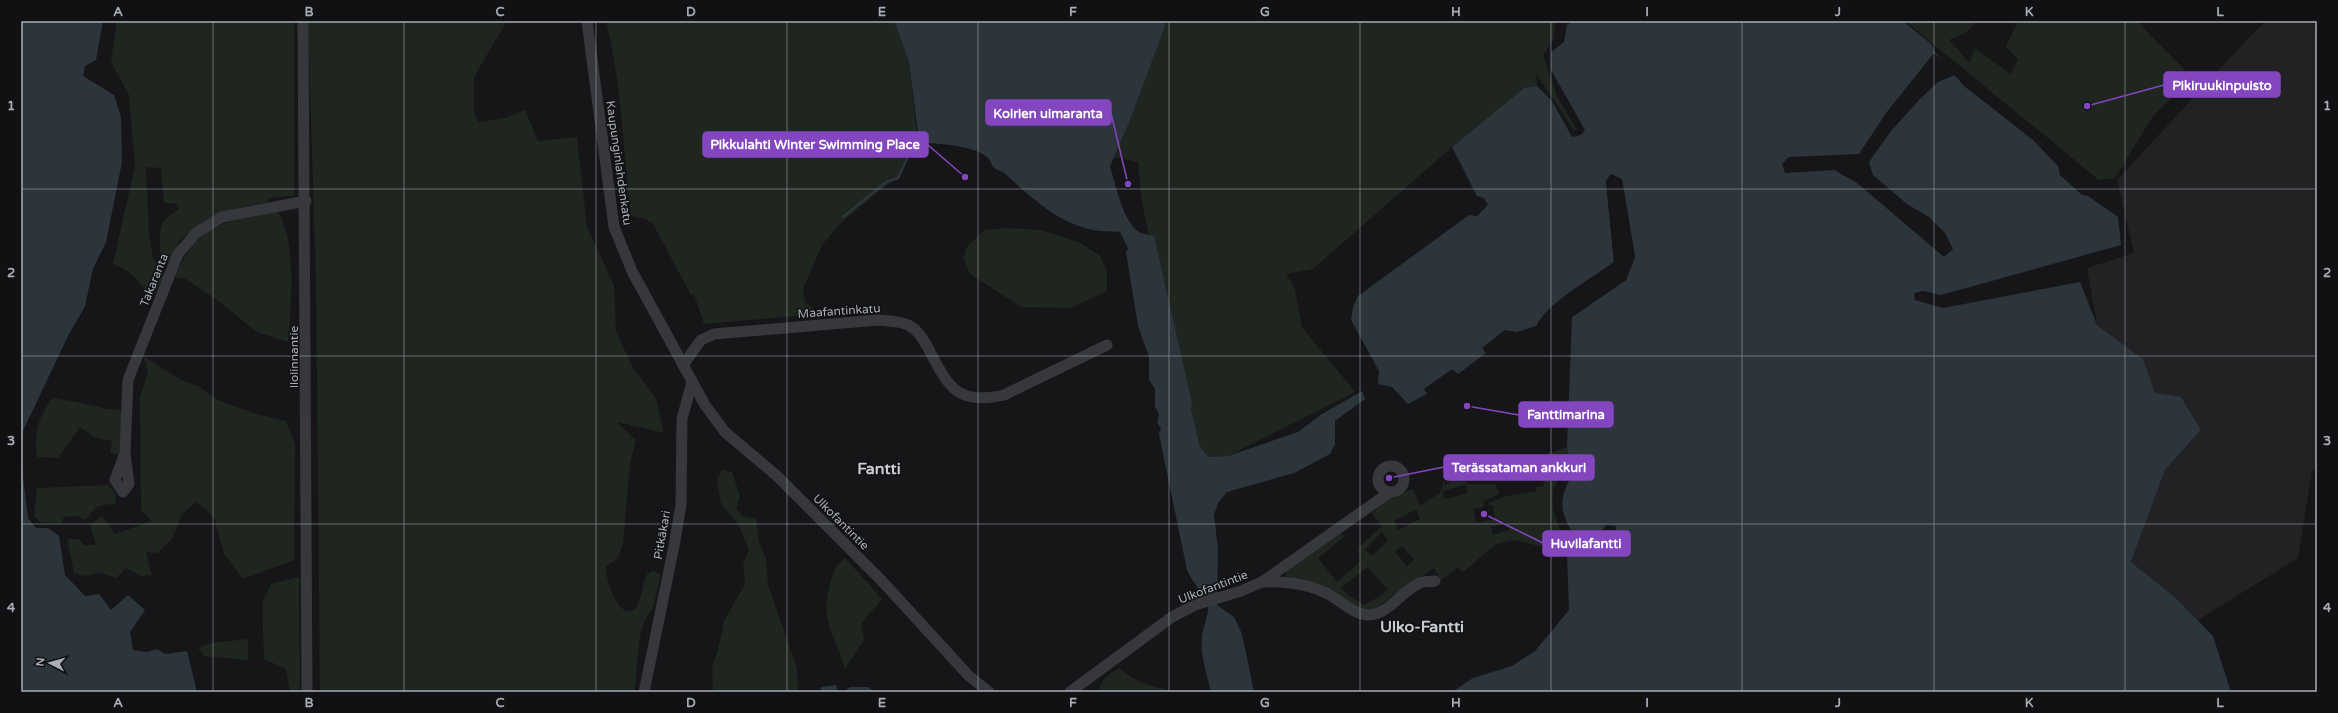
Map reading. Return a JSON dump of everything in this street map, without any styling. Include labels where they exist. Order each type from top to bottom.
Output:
[{"type":"street","name":"Ilolinnantie","points":[[304,21],[308,692]]},
{"type":"street","name":"Kaupunginlahdenkatu","points":[[587,21],[614,227],[632,271],[683,365]]},
{"type":"street","name":"Takaranta","points":[[125,453],[128,380],[178,254],[196,233],[222,217],[306,201]]},
{"type":"street","name":"Maafantinkatu","points":[[683,365],[701,340],[714,334],[878,320],[897,322],[908,324],[921,336],[948,384],[955,390],[964,396],[988,398],[1004,395],[1107,345]]},
{"type":"street","name":"Ulkofantintie","points":[[683,365],[705,405],[725,432],[777,476],[881,580],[969,676],[989,692]]},
{"type":"street","name":"Pitkäkari","points":[[644,692],[680,512],[683,484],[682,418],[692,382]]},
{"type":"street","name":"Ulkofantintie","points":[[1070,692],[1172,617],[1195,605],[1262,582],[1343,526],[1366,507],[1390,492],[1398,490],[1403,483],[1403,475],[1397,468],[1385,468],[1379,474],[1372,499],[1366,507]]},
{"type":"street","points":[[1378,482],[1382,489],[1390,492]]},
{"type":"street","points":[[1262,582],[1282,581],[1306,586],[1327,594],[1355,611],[1367,615],[1377,614],[1420,583],[1435,581]]},
{"type":"shaded area","points":[[21,21],[103,21],[96,60],[85,66],[83,76],[114,95],[121,117],[122,162],[106,242],[93,269],[85,306],[68,336],[21,435]]},
{"type":"shaded area","points":[[117,21],[294,21],[294,196],[268,198],[268,202],[220,212],[206,220],[179,241],[171,265],[160,253],[160,232],[166,219],[179,209],[174,203],[164,203],[161,168],[146,167],[149,234],[153,259],[165,274],[155,293],[150,298],[135,277],[126,270],[113,264],[135,166],[129,95],[111,62]]},
{"type":"shaded area","points":[[308,21],[507,21],[474,77],[474,114],[479,122],[505,118],[525,110],[538,141],[577,137],[587,227],[614,285],[616,331],[632,366],[656,399],[664,433],[617,422],[636,440],[630,464],[623,543],[618,558],[606,567],[608,580],[614,597],[624,609],[629,611],[635,609],[637,606],[647,574],[653,571],[661,575],[652,611],[647,617],[640,637],[634,692],[320,692],[316,281]]},
{"type":"shaded area","points":[[606,21],[894,21],[909,62],[917,134],[922,143],[910,152],[898,178],[884,187],[840,224],[822,245],[803,289],[805,302],[819,314],[704,324],[694,294],[691,295],[653,224],[646,219],[631,216],[616,69]]},
{"type":"shaded area","points":[[894,21],[1167,21],[1129,123],[1110,166],[1120,202],[1128,220],[1139,232],[1154,236],[1192,403],[1191,409],[1200,447],[1209,457],[1228,456],[1298,432],[1322,414],[1362,391],[1365,399],[1335,421],[1335,444],[1330,454],[1294,473],[1227,492],[1218,503],[1214,515],[1218,549],[1217,605],[1234,617],[1242,634],[1254,692],[1211,692],[1202,651],[1202,634],[1208,607],[1187,570],[1159,434],[1161,429],[1157,422],[1159,414],[1155,407],[1155,389],[1149,380],[1149,357],[1138,326],[1126,252],[1130,246],[1128,233],[1101,231],[1086,228],[1073,224],[1060,217],[1036,201],[1003,172],[995,168],[986,156],[980,153],[964,147],[922,143],[919,140],[909,62]]},
{"type":"shaded area","points":[[1167,21],[1555,21],[1554,39],[1543,55],[1557,96],[1577,130],[1574,130],[1536,74],[1537,86],[1524,88],[1452,147],[1313,269],[1286,274],[1294,286],[1302,327],[1355,392],[1228,456],[1209,457],[1200,447],[1191,409],[1192,403],[1148,232],[1142,202],[1138,162],[1114,157],[1129,123]]},
{"type":"shaded area","points":[[1572,21],[1903,21],[1931,44],[1934,51],[1964,86],[2033,140],[2058,166],[2060,175],[2082,195],[2088,196],[2118,217],[2121,245],[1941,295],[1923,291],[1914,293],[1915,300],[1943,308],[2080,282],[2097,325],[2143,359],[2155,393],[2181,397],[2201,430],[2165,470],[2131,562],[2176,598],[2213,636],[2231,692],[1452,692],[1473,678],[1512,666],[1535,651],[1569,610],[1567,556],[1614,546],[1616,526],[1606,525],[1596,538],[1579,542],[1568,526],[1562,503],[1566,487],[1571,477],[1579,475],[1580,467],[1571,466],[1567,447],[1572,317],[1626,280],[1635,257],[1622,180],[1611,174],[1606,181],[1614,262],[1560,299],[1542,317],[1536,326],[1517,332],[1505,330],[1482,348],[1486,353],[1458,374],[1452,369],[1424,389],[1427,394],[1408,404],[1392,387],[1378,384],[1379,371],[1351,320],[1353,307],[1358,296],[1469,215],[1477,216],[1488,205],[1484,198],[1477,196],[1452,147],[1524,88],[1537,86],[1552,101],[1572,137],[1581,135],[1585,130],[1551,70],[1551,52],[1564,42],[1567,25]]},
{"type":"shaded area","points":[[1905,21],[1976,21],[1967,31],[1949,40],[1970,63],[1974,48],[2011,74],[2018,60],[2006,46],[2017,24],[2014,21],[2137,21],[2184,69],[2186,83],[2153,116],[2115,178],[2099,180]]},
{"type":"shaded area","points":[[2268,21],[2310,21],[2317,28],[2317,466],[2312,471],[2298,558],[2198,620],[2176,598],[2131,562],[2165,470],[2201,430],[2155,393],[2143,359],[2097,325],[2087,268],[2134,253],[2117,180],[2257,29]]},
{"type":"shaded area","points":[[278,212],[284,224],[290,257],[291,293],[288,342],[257,332],[221,303],[186,279],[175,277],[193,245],[215,228],[228,222]]},
{"type":"shaded area","points":[[1007,228],[1041,230],[1081,243],[1100,256],[1107,271],[1107,291],[1071,308],[1021,307],[969,273],[964,258],[966,248],[984,230]]},
{"type":"shaded area","points":[[143,356],[181,380],[198,386],[218,400],[256,414],[286,421],[295,444],[294,560],[243,579],[224,554],[214,517],[197,502],[182,514],[172,539],[157,553],[146,552],[152,575],[141,576],[126,568],[116,578],[100,573],[83,576],[74,573],[67,539],[78,539],[84,545],[96,545],[90,525],[102,516],[115,534],[152,521],[141,510],[140,398],[148,370]]},
{"type":"shaded area","points":[[53,398],[123,411],[119,454],[110,453],[112,441],[96,438],[80,427],[58,458],[37,457],[36,440],[38,425],[44,411]]},
{"type":"shaded area","points":[[1567,447],[1571,466],[1580,467],[1579,475],[1562,470],[1553,491],[1553,506],[1556,520],[1565,537],[1569,541],[1556,550],[1514,540],[1496,544],[1463,572],[1458,567],[1441,580],[1434,568],[1399,591],[1374,610],[1357,609],[1331,590],[1286,576],[1286,571],[1340,533],[1345,536],[1318,558],[1337,582],[1361,561],[1358,548],[1382,526],[1372,514],[1376,509],[1390,498],[1413,489],[1420,506],[1441,492],[1444,481],[1445,485],[1451,483],[1450,479],[1466,476],[1467,484],[1496,484],[1499,494],[1483,501],[1484,507],[1473,509],[1476,523],[1495,519],[1493,505],[1489,506],[1489,503],[1506,496],[1537,491],[1536,487],[1544,486],[1543,472],[1534,473],[1533,464],[1538,457]],"holes":[[[1466,485],[1468,493],[1445,499],[1442,491]],[[1416,509],[1420,519],[1398,530],[1394,521]],[[1506,522],[1509,530],[1493,535],[1491,527]],[[1382,532],[1388,541],[1372,556],[1365,550]],[[1402,546],[1414,560],[1407,566],[1395,552]],[[1368,567],[1387,589],[1382,595],[1364,605],[1349,596],[1341,587]]]},
{"type":"shaded area","points":[[21,460],[28,518],[36,528],[48,528],[59,536],[65,575],[85,596],[99,594],[111,610],[128,595],[145,610],[130,632],[133,650],[147,652],[156,649],[166,654],[187,651],[197,692],[21,692]]},
{"type":"shaded area","points":[[722,470],[732,472],[740,496],[736,509],[743,516],[756,519],[759,542],[766,558],[768,585],[797,668],[798,692],[713,692],[712,667],[718,650],[724,621],[745,584],[743,565],[749,549],[738,524],[721,504],[717,480]]},
{"type":"shaded area","points":[[108,485],[115,493],[116,504],[98,507],[92,511],[86,520],[76,516],[64,517],[61,523],[40,522],[34,516],[37,488]]},
{"type":"shaded area","points":[[845,558],[882,599],[861,624],[864,640],[845,669],[829,626],[826,606],[827,595],[833,574],[837,565]]},
{"type":"shaded area","points":[[299,577],[300,692],[290,692],[286,669],[264,659],[262,603],[271,584]]},
{"type":"shaded area","points":[[248,639],[248,660],[204,656],[198,648],[212,643]]},
{"type":"shaded area","points":[[1120,668],[1140,682],[1155,687],[1180,692],[1099,692],[1103,680]]},
{"type":"shaded area","points":[[836,685],[838,692],[820,692],[821,687]]},
{"type":"shaded area","points":[[850,687],[868,687],[875,692],[843,692]]},
{"type":"pier","points":[[1934,53],[1957,74],[1938,82],[1919,100],[1891,131],[1869,162],[1873,175],[1907,204],[1929,217],[1945,233],[1953,249],[1944,257],[1857,183],[1834,170],[1785,173],[1782,164],[1789,157],[1859,154],[1886,113]]},
{"type":"pier","points":[[1611,174],[1622,179],[1635,257],[1626,280],[1572,317],[1571,316],[1624,279],[1633,257],[1620,181],[1612,177],[1608,182],[1616,263],[1561,303],[1560,301],[1614,262],[1606,181]]},
{"type":"waterway","points":[[843,217],[886,182],[898,178],[910,152],[922,143]]},
{"type":"waterway","points":[[1122,224],[1135,252]]},
{"type":"place","name":"Pikiruukinpuisto","points":[[2087,106]]},
{"type":"place","name":"Pikkulahti Winter Swimming Place","points":[[965,177]]},
{"type":"place","name":"Koirien uimaranta","points":[[1128,184]]},
{"type":"place","name":"Fanttimarina","points":[[1467,406]]},
{"type":"place","name":"Terässataman ankkuri","points":[[1389,478]]},
{"type":"place","name":"Huvilafantti","points":[[1484,514]]},
{"type":"district","name":"Fantti","points":[[879,468]]},
{"type":"district","name":"Ulko-Fantti","points":[[1422,626]]}]
